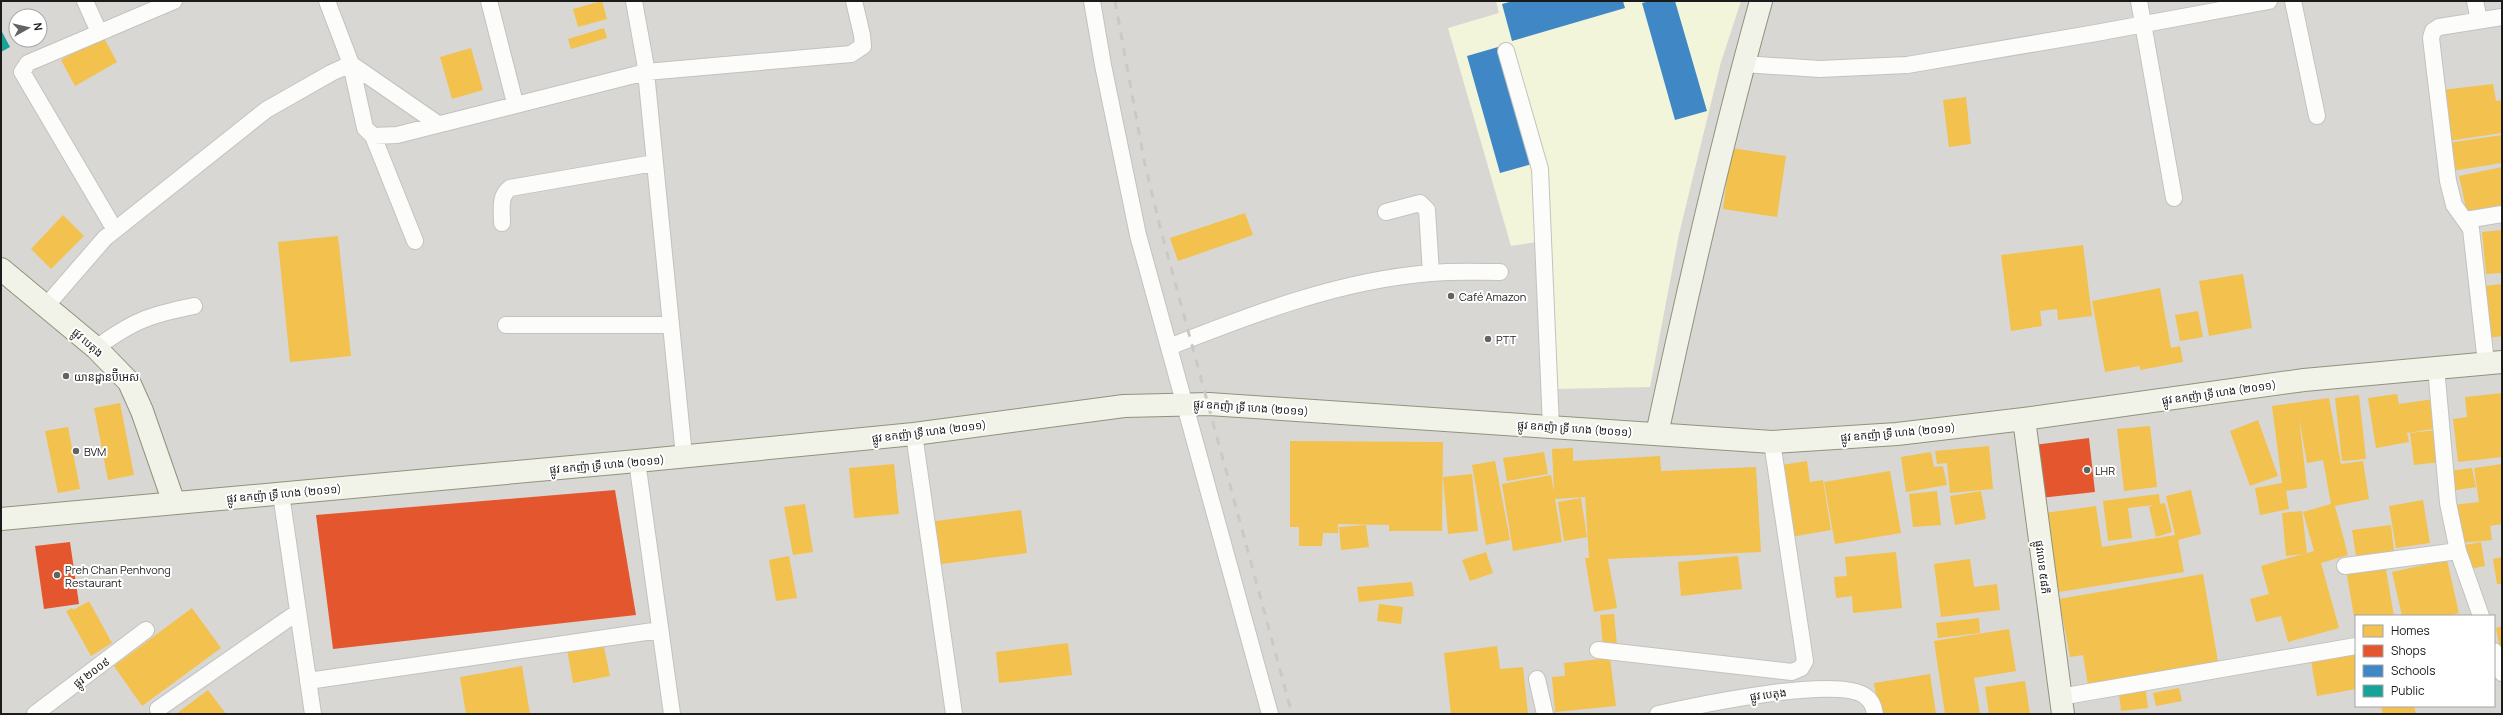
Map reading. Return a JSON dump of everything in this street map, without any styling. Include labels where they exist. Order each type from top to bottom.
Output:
[{"type":"main road","points":[[1657,434],[1690,280],[1743,64],[1762,1]]},
{"type":"main road","name":"ផ្លូវ បេតុង","points":[[1,269],[96,348],[122,374],[136,395],[174,502]]},
{"type":"main road","name":"ផ្លូវ ឧកញ៉ា ទ្រី ហេង (២០១១)","points":[[1,519],[174,502],[282,494],[637,461],[914,434],[1124,406],[1186,403],[1772,442],[1897,434],[2024,419],[2304,380],[2494,362]]},
{"type":"main road","name":"ផ្លូវលេខ ៥៨ភី","points":[[2024,419],[2062,706]]},
{"type":"street","points":[[85,1],[100,32]]},
{"type":"street","points":[[115,230],[22,72],[28,63],[100,32],[145,15],[174,1]]},
{"type":"street","points":[[327,1],[351,64],[365,128],[373,136],[415,241]]},
{"type":"street","points":[[634,1],[646,72],[684,456]]},
{"type":"street","points":[[373,136],[397,135],[516,103],[646,72],[851,54],[863,46],[854,1]]},
{"type":"street","points":[[1092,1],[1103,64],[1138,235],[1186,403],[1270,714]]},
{"type":"street","points":[[2139,1],[2174,198]]},
{"type":"street","points":[[1743,64],[1820,69],[1907,65],[2269,1]]},
{"type":"street","points":[[2293,1],[2317,116]]},
{"type":"street","points":[[2475,1],[2479,20]]},
{"type":"street","points":[[489,2],[516,103]]},
{"type":"street","points":[[2494,362],[2471,229],[2454,205],[2448,181],[2431,38],[2433,31],[2439,27],[2502,17]]},
{"type":"street","points":[[1506,51],[1540,169],[1551,427]]},
{"type":"street","points":[[351,64],[438,124]]},
{"type":"street","points":[[46,306],[105,238],[266,110],[331,73],[351,64]]},
{"type":"street","points":[[502,222],[502,200],[506,191],[510,188],[654,163]]},
{"type":"street","points":[[1386,212],[1420,203],[1427,210],[1431,273]]},
{"type":"street","points":[[2466,220],[2502,214]]},
{"type":"street","points":[[1169,346],[1284,303],[1375,281],[1431,273],[1500,272]]},
{"type":"street","points":[[96,348],[135,322],[153,314],[194,306]]},
{"type":"street","points":[[506,325],[671,325]]},
{"type":"street","points":[[2436,367],[2448,503],[2458,551],[2481,615]]},
{"type":"street","points":[[914,434],[954,714]]},
{"type":"street","points":[[1598,650],[1792,672],[1801,668],[1805,661],[1772,442]]},
{"type":"street","points":[[637,461],[672,714]]},
{"type":"street","points":[[282,494],[313,714]]},
{"type":"street","points":[[2345,566],[2458,551]]},
{"type":"street","points":[[158,709],[298,612]]},
{"type":"street","name":"ផ្លូវ ២០០៩","points":[[35,714],[146,630]]},
{"type":"street","points":[[308,680],[660,630]]},
{"type":"street","points":[[2062,706],[2355,646]]},
{"type":"street","points":[[2495,654],[2502,673]]},
{"type":"street","points":[[1537,679],[1544,714]]},
{"type":"street","name":"ផ្លូវ បេតុង","points":[[1658,714],[1712,708],[1812,688],[1854,692],[1865,696],[1874,710]]},
{"type":"shaded area","points":[[1,1],[2502,1],[2502,714],[1,714]]},
{"type":"shaded area","points":[[1496,1],[1741,1],[1721,62],[1679,234],[1650,387],[1555,389],[1548,240],[1511,246],[1448,28],[1499,13]]},
{"type":"building: Homes","points":[[602,1],[607,19],[578,27],[573,9]]},
{"type":"building: Homes","points":[[604,28],[607,38],[571,49],[568,39]]},
{"type":"building: Homes","points":[[103,36],[117,62],[75,86],[61,60]]},
{"type":"building: Homes","points":[[471,48],[483,90],[452,99],[440,57]]},
{"type":"building: Homes","points":[[2493,84],[2496,101],[2500,100],[2502,106],[2502,133],[2448,141],[2442,90]]},
{"type":"building: Homes","points":[[1966,97],[1971,144],[1949,147],[1943,100]]},
{"type":"building: Homes","points":[[2502,135],[2502,163],[2452,171],[2448,143]]},
{"type":"building: Homes","points":[[1731,148],[1786,156],[1777,217],[1723,209]]},
{"type":"building: Homes","points":[[2502,167],[2502,206],[2467,213],[2459,176]]},
{"type":"building: Homes","points":[[1245,213],[1253,235],[1178,261],[1170,238]]},
{"type":"building: Homes","points":[[63,215],[84,236],[51,269],[31,249]]},
{"type":"building: Homes","points":[[2502,230],[2502,273],[2486,274],[2482,232]]},
{"type":"building: Homes","points":[[338,236],[351,356],[290,362],[278,242]]},
{"type":"building: Homes","points":[[2083,245],[2092,316],[2058,320],[2057,309],[2040,311],[2042,326],[2011,331],[2001,255]]},
{"type":"building: Homes","points":[[2243,274],[2252,328],[2209,336],[2199,281]]},
{"type":"building: Homes","points":[[2502,284],[2502,336],[2489,338],[2484,286]]},
{"type":"building: Homes","points":[[2160,288],[2171,348],[2180,346],[2183,362],[2140,370],[2140,366],[2105,372],[2092,301]]},
{"type":"building: Homes","points":[[2198,311],[2203,337],[2180,341],[2175,315]]},
{"type":"building: Homes","points":[[2502,393],[2502,457],[2458,462],[2453,419],[2467,417],[2465,397]]},
{"type":"building: Homes","points":[[2397,394],[2399,404],[2434,399],[2439,428],[2407,433],[2409,442],[2376,448],[2368,398]]},
{"type":"building: Homes","points":[[2359,395],[2366,459],[2342,461],[2335,398]]},
{"type":"building: Homes","points":[[2329,398],[2341,464],[2363,461],[2369,499],[2335,506],[2348,555],[2321,563],[2339,628],[2288,642],[2281,616],[2256,622],[2250,599],[2269,594],[2261,566],[2303,554],[2286,556],[2282,513],[2302,511],[2307,553],[2314,551],[2303,512],[2331,504],[2323,460],[2307,463],[2299,418],[2307,488],[2286,491],[2289,509],[2260,515],[2255,488],[2282,483],[2272,406]]},
{"type":"building: Homes","points":[[120,403],[134,475],[108,480],[94,408]]},
{"type":"building: Homes","points":[[2258,420],[2278,476],[2250,486],[2230,431]]},
{"type":"building: Homes","points":[[2150,426],[2157,487],[2124,491],[2117,429]]},
{"type":"building: Homes","points":[[68,427],[80,489],[58,493],[45,431]]},
{"type":"building: Homes","points":[[2436,430],[2440,462],[2414,465],[2410,433]]},
{"type":"building: Homes","points":[[1290,441],[1443,442],[1442,531],[1389,531],[1389,525],[1338,524],[1338,533],[1323,533],[1322,546],[1299,546],[1299,527],[1290,527]]},
{"type":"building: Homes","points":[[1989,446],[1993,489],[1950,493],[1947,463],[1937,464],[1935,451]]},
{"type":"building: Homes","points":[[1573,448],[1573,461],[1660,456],[1661,471],[1756,467],[1761,552],[1608,559],[1617,608],[1594,612],[1585,558],[1589,558],[1585,497],[1555,499],[1562,542],[1513,551],[1502,484],[1551,475],[1554,492],[1552,449]]},
{"type":"building: Homes","points":[[1544,452],[1548,474],[1507,481],[1503,458]]},
{"type":"building: Homes","points":[[1931,452],[1934,467],[1943,466],[1947,485],[1906,492],[1901,457]]},
{"type":"building: Homes","points":[[1495,461],[1510,540],[1486,545],[1472,465]]},
{"type":"building: Homes","points":[[1807,461],[1810,482],[1823,480],[1831,530],[1785,538],[1774,466]]},
{"type":"building: Homes","points":[[894,464],[899,514],[854,518],[849,468]]},
{"type":"building: Homes","points":[[2502,464],[2502,524],[2490,526],[2492,540],[2461,543],[2453,505],[2479,502],[2474,468]]},
{"type":"building: Homes","points":[[2472,468],[2476,487],[2451,491],[2448,471]]},
{"type":"building: Homes","points":[[1890,471],[1901,533],[1835,544],[1824,482]]},
{"type":"building: Homes","points":[[1472,474],[1478,531],[1448,534],[1443,477]]},
{"type":"building: Homes","points":[[2191,490],[2201,534],[2178,540],[2184,572],[2059,592],[2045,513],[2096,506],[2102,547],[2175,535],[2166,496]]},
{"type":"building: Homes","points":[[1937,491],[1941,525],[1913,527],[1909,494]]},
{"type":"building: Homes","points":[[1981,491],[1986,519],[1955,525],[1950,496]]},
{"type":"building: Homes","points":[[2159,494],[2160,504],[2165,503],[2172,532],[2156,537],[2149,507],[2153,505],[2128,508],[2132,538],[2108,541],[2103,501]]},
{"type":"building: Homes","points":[[1581,498],[1587,537],[1564,541],[1558,502]]},
{"type":"building: Homes","points":[[2423,500],[2430,543],[2396,548],[2389,506]]},
{"type":"building: Homes","points":[[805,504],[813,552],[793,555],[784,507]]},
{"type":"building: Homes","points":[[1021,510],[1027,553],[934,565],[928,522]]},
{"type":"building: Homes","points":[[1366,525],[1369,547],[1341,550],[1339,527]]},
{"type":"building: Homes","points":[[2391,525],[2394,551],[2356,556],[2352,530]]},
{"type":"building: Homes","points":[[2481,542],[2485,566],[2470,569],[2465,545]]},
{"type":"building: Homes","points":[[1486,552],[1493,573],[1470,581],[1462,560]]},
{"type":"building: Homes","points":[[1896,552],[1902,608],[1853,613],[1852,596],[1836,598],[1834,577],[1847,576],[1845,557]]},
{"type":"building: Homes","points":[[789,556],[797,598],[776,601],[769,560]]},
{"type":"building: Homes","points":[[1738,556],[1742,589],[1681,596],[1678,562]]},
{"type":"building: Homes","points":[[2502,557],[2502,584],[2497,584],[2493,559]]},
{"type":"building: Homes","points":[[1970,559],[1974,587],[1997,584],[2000,610],[1941,617],[1934,564]]},
{"type":"building: Homes","points":[[2447,560],[2459,613],[2450,615],[2402,615],[2392,572]]},
{"type":"building: Homes","points":[[2385,564],[2394,615],[2354,616],[2346,570]]},
{"type":"building: Homes","points":[[2203,574],[2218,662],[2088,685],[2083,655],[2070,657],[2059,599]]},
{"type":"building: Homes","points":[[1412,582],[1414,596],[1359,602],[1357,587]]},
{"type":"building: Homes","points":[[89,601],[112,643],[91,656],[66,611],[72,608],[73,610]]},
{"type":"building: Homes","points":[[1379,604],[1403,607],[1401,624],[1377,621]]},
{"type":"building: Homes","points":[[192,608],[221,648],[142,706],[114,666]]},
{"type":"building: Homes","points":[[1614,614],[1617,645],[1603,646],[1600,615]]},
{"type":"building: Homes","points":[[1979,618],[1980,633],[1938,638],[1936,623]]},
{"type":"building: Homes","points":[[2502,626],[2502,648],[2500,649],[2496,628]]},
{"type":"building: Homes","points":[[2009,629],[2016,671],[1974,678],[1980,714],[1945,714],[1934,641]]},
{"type":"building: Homes","points":[[603,642],[610,676],[573,683],[567,649]]},
{"type":"building: Homes","points":[[1068,643],[1072,675],[999,683],[996,652]]},
{"type":"building: Homes","points":[[1497,646],[1500,669],[1523,667],[1528,714],[1451,714],[1444,653]]},
{"type":"building: Homes","points":[[2355,647],[2355,689],[2317,696],[2310,655]]},
{"type":"building: Homes","points":[[1610,658],[1616,706],[1555,712],[1552,677],[1565,676],[1564,663]]},
{"type":"building: Homes","points":[[522,666],[530,714],[466,714],[460,677]]},
{"type":"building: Homes","points":[[1930,674],[1936,714],[1879,714],[1874,683]]},
{"type":"building: Homes","points":[[2025,681],[2030,714],[1989,714],[1985,687]]},
{"type":"building: Homes","points":[[2179,688],[2182,701],[2156,706],[2153,693]]},
{"type":"building: Homes","points":[[208,690],[226,714],[176,714]]},
{"type":"building: Homes","points":[[2146,691],[2148,708],[2121,711],[2119,694]]},
{"type":"building: Homes","points":[[2414,707],[2416,714],[2383,714],[2381,708]]},
{"type":"building: Shops","points":[[2089,438],[2095,492],[2040,498],[2034,445]]},
{"type":"building: Shops","points":[[615,490],[636,615],[333,649],[316,515]]},
{"type":"building: Shops","name":"Preh Chan Penhvong Restaurant","points":[[70,542],[79,604],[44,609],[35,546]]},
{"type":"building: Schools","points":[[1513,1],[1623,1],[1625,8],[1512,41],[1502,4]]},
{"type":"building: Schools","points":[[1650,1],[1675,1],[1707,111],[1675,120],[1642,3]]},
{"type":"building: Schools","points":[[1498,47],[1532,164],[1500,173],[1467,56]]},
{"type":"building: Public","points":[[1,30],[8,43],[8,48],[1,52]]},
{"type":"railway","points":[[1115,1],[1144,160],[1160,227],[1292,714]]},
{"type":"place","name":"Café Amazon","points":[[1451,296]]},
{"type":"place","name":"PTT","points":[[1488,339]]},
{"type":"place","name":"យានដ្ឋានប៊ីអេស","points":[[66,376]]},
{"type":"place","name":"BVM","points":[[76,451]]},
{"type":"place","name":"LHR","points":[[2087,470]]},
{"type":"place","name":"Preh Chan Penhvong Restaurant","points":[[57,575]]}]
